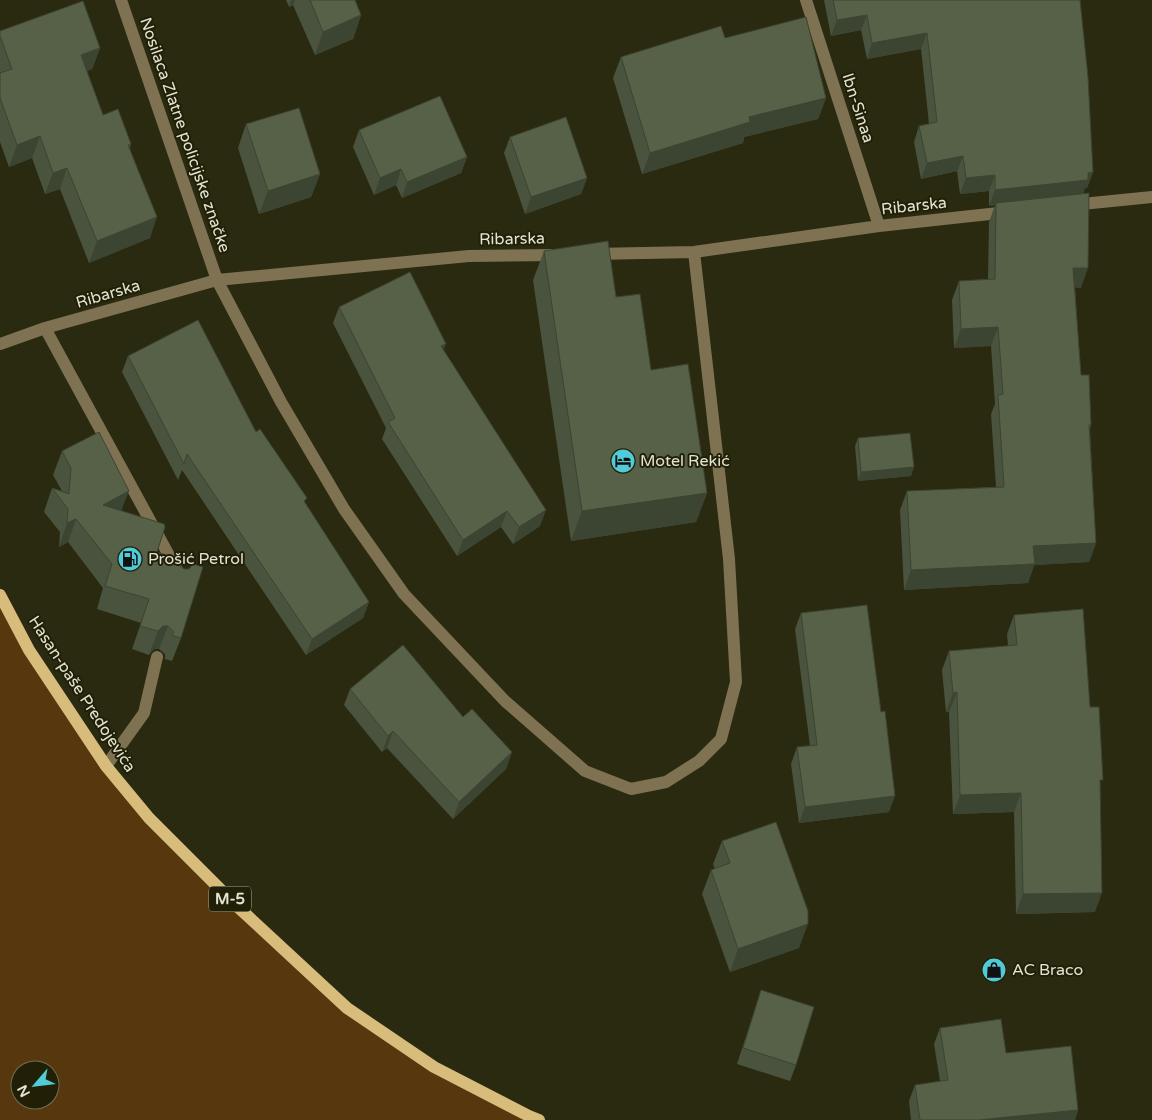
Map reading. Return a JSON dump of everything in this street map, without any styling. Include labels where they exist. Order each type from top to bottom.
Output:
[{"type":"main road","name":"Hasan-paše Predojevića","points":[[0,595],[29,650],[106,766],[149,818],[231,901],[347,1008],[434,1068],[539,1120]]},
{"type":"street","name":"Nosilaca Zlatne policijske značke","points":[[121,0],[218,280],[281,402],[344,509],[404,594],[505,701],[585,771],[631,788],[666,782],[699,761],[721,740],[736,682],[729,559],[694,252]]},
{"type":"street","name":"Ibn-Sinaa","points":[[806,0],[879,226]]},
{"type":"street","points":[[1064,206],[1152,197]]},
{"type":"street","name":"Ribarska","points":[[0,344],[45,328],[218,280],[469,256],[694,252],[879,226],[1024,210]]},
{"type":"street","points":[[45,328],[179,574],[176,584]]},
{"type":"street","points":[[106,766],[144,713],[157,657]]},
{"type":"shaded area","points":[[0,595],[29,650],[149,818],[347,1008],[434,1067],[539,1120],[0,1120]]},
{"type":"building","points":[[310,0],[355,0],[361,15],[323,32]]},
{"type":"building","points":[[833,0],[1080,0],[1088,77],[1093,172],[1088,173],[1088,180],[995,190],[995,175],[966,178],[963,156],[927,163],[919,126],[937,122],[927,33],[872,43],[867,15],[837,20]]},
{"type":"building","points":[[83,1],[100,48],[81,55],[103,115],[118,109],[131,144],[128,145],[157,217],[97,241],[67,168],[53,173],[40,136],[17,145],[0,98],[0,73],[12,69],[0,36],[0,31]]},
{"type":"building","points":[[806,17],[826,98],[749,117],[750,122],[650,153],[621,57],[721,26],[725,38]]},
{"type":"building","points":[[440,96],[467,157],[407,182],[401,169],[380,178],[359,130]]},
{"type":"building","points":[[299,108],[320,174],[268,191],[246,124]]},
{"type":"building","points":[[566,117],[587,178],[531,197],[510,137]]},
{"type":"building","points":[[1089,193],[1088,268],[1073,268],[1081,375],[1089,375],[1091,425],[1089,425],[1096,543],[1033,546],[1035,564],[911,570],[907,491],[1004,487],[998,395],[1003,394],[998,327],[961,329],[959,281],[995,279],[996,203]]},
{"type":"building","name":"Motel Rekić","points":[[608,241],[616,297],[640,294],[651,370],[688,364],[707,493],[582,511],[544,251]]},
{"type":"building","points":[[410,272],[446,344],[441,346],[546,510],[519,527],[507,511],[463,540],[388,422],[395,418],[339,307]]},
{"type":"building","points":[[198,320],[256,432],[260,429],[307,498],[304,501],[369,602],[312,639],[187,454],[184,464],[128,356]]},
{"type":"building","name":"Prošić Petrol","points":[[99,432],[129,491],[103,505],[164,524],[165,527],[157,552],[178,559],[178,565],[184,569],[189,569],[193,564],[203,567],[181,638],[173,636],[173,631],[168,626],[163,626],[158,631],[140,626],[149,599],[105,586],[112,564],[76,519],[67,523],[68,509],[52,488],[69,494],[71,468],[62,451]]},
{"type":"building","points":[[910,433],[914,467],[861,472],[858,438]]},
{"type":"building","points":[[867,605],[881,712],[885,711],[895,796],[805,807],[797,747],[817,745],[801,613]]},
{"type":"building","points":[[1083,609],[1090,707],[1099,707],[1103,780],[1100,780],[1102,893],[1023,894],[1021,793],[960,795],[957,692],[953,693],[949,651],[1017,645],[1014,615]]},
{"type":"building","points":[[403,645],[463,717],[472,709],[512,752],[459,802],[393,731],[388,736],[350,689]]},
{"type":"building","points":[[776,822],[808,911],[808,924],[738,949],[711,870],[730,863],[722,841]]},
{"type":"building","points":[[761,990],[814,1007],[796,1065],[743,1048]]},
{"type":"building","points":[[1001,1019],[1006,1053],[1071,1046],[1078,1110],[979,1120],[920,1120],[915,1085],[948,1080],[940,1028]]},
{"type":"place","name":"Motel Rekić","points":[[623,461]]},
{"type":"place","name":"Prošić Petrol","points":[[130,559]]},
{"type":"place","name":"AC Braco","points":[[994,970]]}]
